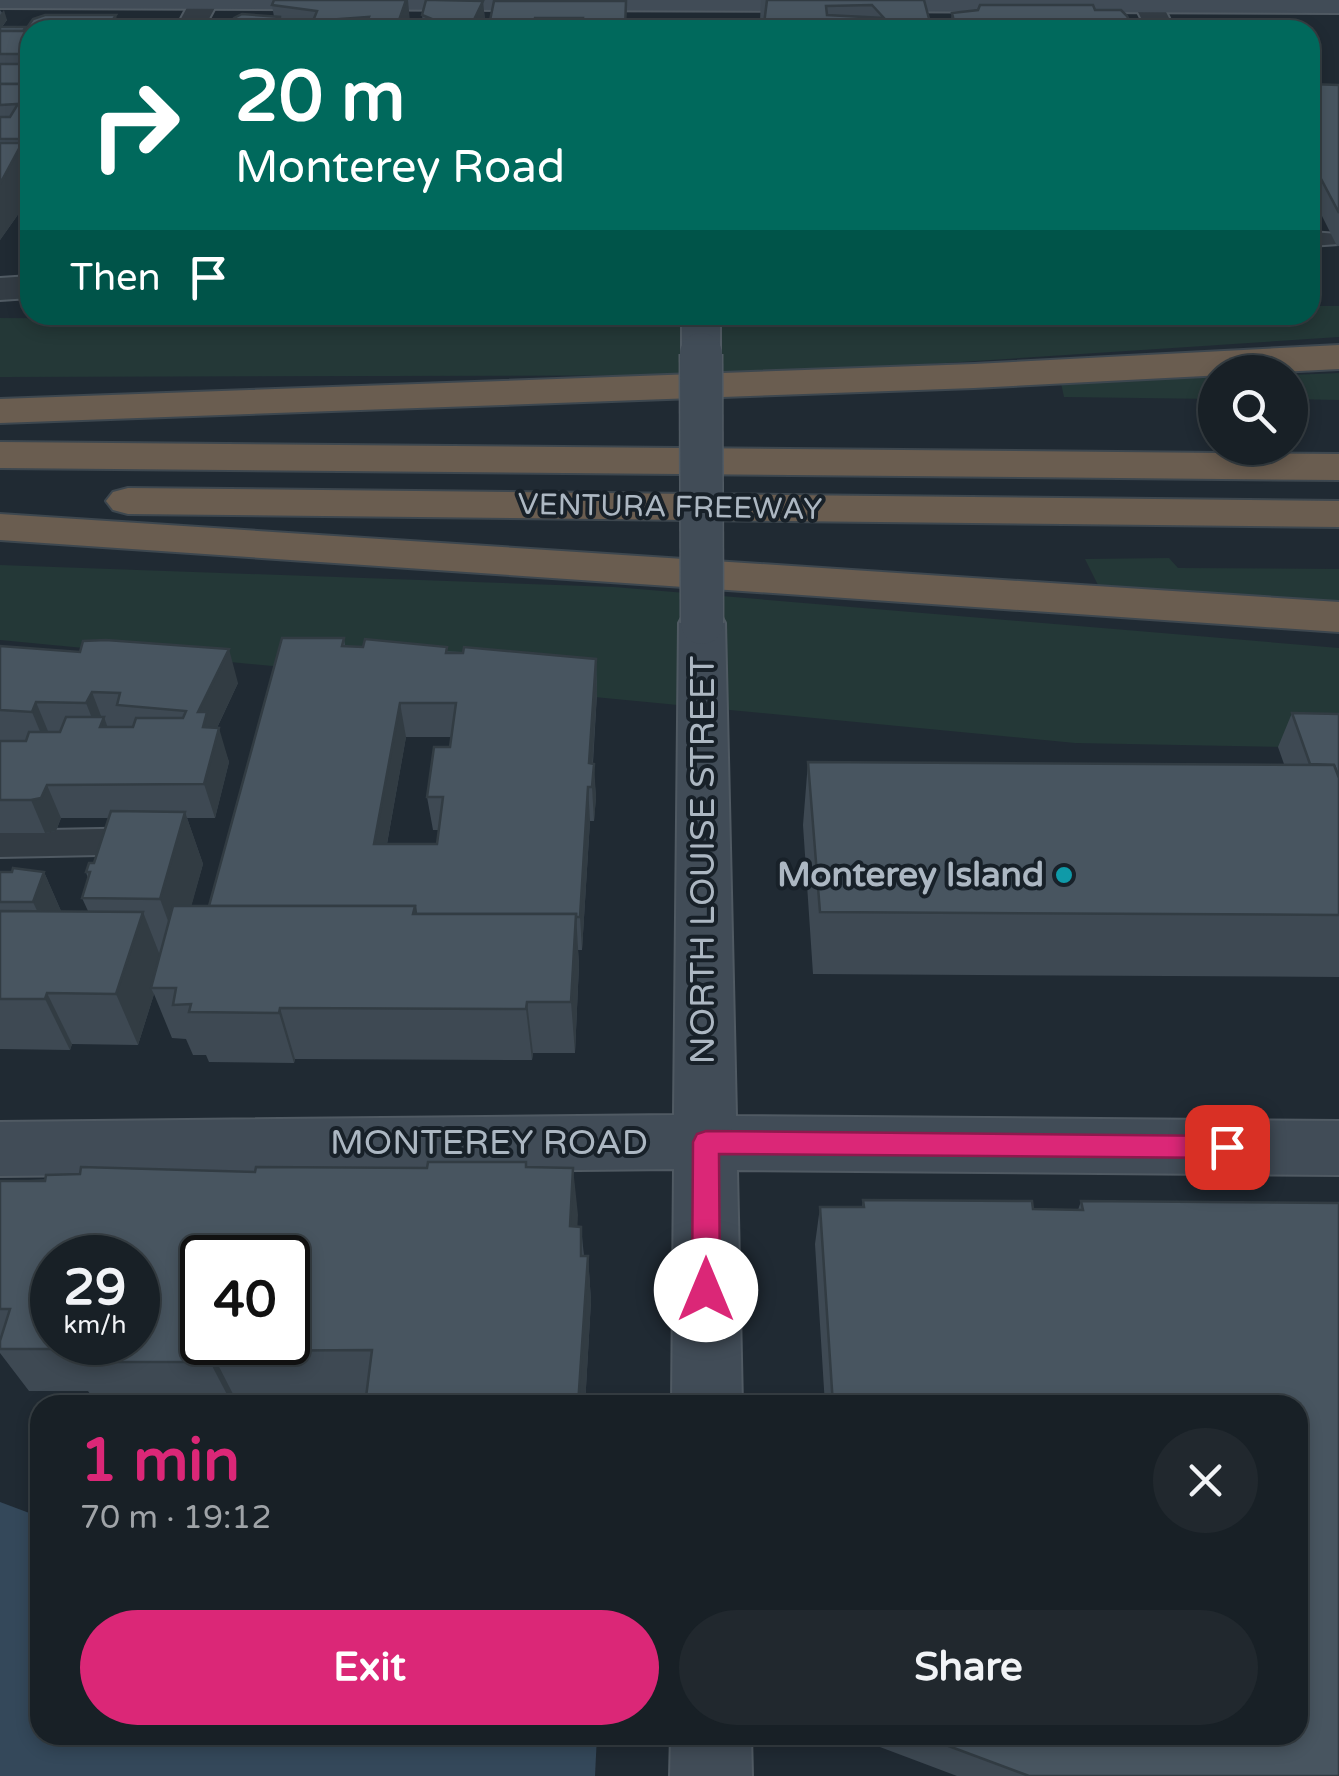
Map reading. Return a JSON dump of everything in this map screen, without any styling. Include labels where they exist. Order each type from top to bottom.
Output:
[{"type":"highway","points":[[0,411],[974,376],[1339,357]]},
{"type":"highway","points":[[0,426],[1198,436]]},
{"type":"highway","points":[[1308,436],[1339,437]]},
{"type":"highway","points":[[0,455],[1339,467]]},
{"type":"highway","points":[[0,474],[1339,486]]},
{"type":"highway","name":"VENTURA FREEWAY","points":[[0,500],[1339,514]]},
{"type":"highway","points":[[0,527],[1339,617]]},
{"type":"street","points":[[0,0],[397,1],[700,11],[1152,11],[1339,5]]},
{"type":"street","name":"NORTH LOUISE STREET","points":[[701,335],[707,1395]]},
{"type":"street","name":"MONTEREY ROAD","points":[[0,1149],[706,1142],[1339,1148]]},
{"type":"street","points":[[711,1745],[711,1776]]},
{"type":"lane","points":[[0,844],[173,840]]},
{"type":"green space","points":[[1320,306],[1339,306],[1339,337],[763,375],[0,377],[0,318],[20,318],[20,325],[1320,325]]},
{"type":"green space","points":[[1339,373],[1339,400],[1308,399],[1308,374]]},
{"type":"green space","points":[[1198,378],[1198,399],[1064,397],[1061,383]]},
{"type":"green space","points":[[1169,558],[1178,568],[1339,569],[1339,602],[1099,587],[1085,559]]},
{"type":"green space","points":[[0,565],[614,587],[1339,648],[1339,748],[1075,743],[0,640]]},
{"type":"water","points":[[0,1502],[30,1513],[30,1745],[650,1745],[733,1776],[0,1776]]},
{"type":"pier","points":[[597,1745],[662,1745],[738,1776],[595,1776]]},
{"type":"building","points":[[274,0],[406,0],[399,20],[313,20],[317,11],[272,5]]},
{"type":"building","points":[[426,0],[483,1],[474,20],[434,20],[422,15]]},
{"type":"building","points":[[767,0],[924,0],[929,20],[764,20]],"holes":[[[872,5],[884,18],[827,15],[826,6]]]},
{"type":"building","points":[[494,1],[626,1],[625,20],[490,20]]},
{"type":"building","points":[[980,5],[1093,5],[1095,10],[1121,10],[1129,20],[954,20],[952,13],[978,10]]},
{"type":"building","points":[[242,14],[280,17],[280,20],[234,18]]},
{"type":"building","points":[[45,15],[116,15],[113,20],[33,19]]},
{"type":"building","points":[[0,27],[20,27],[20,31],[0,31]]},
{"type":"building","points":[[0,31],[20,31],[20,54],[0,54]]},
{"type":"building","points":[[0,64],[20,64],[20,84],[0,84]]},
{"type":"building","points":[[0,84],[20,84],[20,139],[0,139],[0,117],[10,117],[18,104],[0,105]]},
{"type":"building","points":[[1320,84],[1339,85],[1339,213],[1320,177]]},
{"type":"building","points":[[0,143],[20,143],[20,147],[0,184]]},
{"type":"building","points":[[282,638],[344,638],[342,646],[363,647],[365,639],[447,647],[446,653],[463,653],[464,647],[596,659],[589,763],[594,764],[592,787],[588,787],[580,917],[416,914],[415,906],[209,906]],"holes":[[[400,703],[456,703],[450,747],[434,747],[427,797],[443,797],[437,844],[374,844]]]},
{"type":"building","points":[[83,641],[229,649],[198,712],[207,712],[203,727],[219,728],[204,784],[47,785],[41,798],[0,800],[0,741],[26,741],[29,732],[60,732],[66,717],[104,717],[100,727],[133,727],[136,718],[183,718],[186,711],[117,705],[120,693],[92,692],[86,703],[36,702],[32,712],[0,710],[0,646],[80,652]]},
{"type":"building","points":[[1292,713],[1339,714],[1339,778],[1334,765],[1310,764]]},
{"type":"building","points":[[808,762],[1334,765],[1339,778],[1339,915],[820,912]]},
{"type":"building","points":[[111,811],[185,812],[160,899],[82,898],[89,863],[94,863]]},
{"type":"building","points":[[13,868],[44,872],[33,902],[0,902],[0,872],[12,872]]},
{"type":"building","points":[[173,906],[415,906],[413,914],[576,914],[571,1002],[527,1002],[526,1009],[280,1008],[279,1013],[189,1012],[191,1004],[173,1005],[176,988],[151,988]]},
{"type":"building","points":[[0,911],[143,912],[116,994],[47,993],[45,999],[0,999]]},
{"type":"building","points":[[428,1162],[526,1162],[526,1167],[573,1168],[570,1226],[581,1227],[581,1256],[588,1256],[579,1395],[366,1395],[372,1350],[310,1350],[310,1235],[180,1235],[180,1362],[160,1362],[160,1235],[30,1235],[30,1349],[0,1349],[10,1309],[0,1309],[0,1181],[45,1181],[46,1175],[80,1174],[81,1167],[255,1172],[256,1167],[427,1168]]},
{"type":"building","points":[[863,1200],[1032,1201],[1033,1209],[1083,1210],[1081,1201],[1339,1203],[1339,1776],[1029,1776],[946,1745],[1308,1745],[1308,1395],[832,1395],[820,1207],[864,1207]]},
{"type":"place","name":"Monterey Island","points":[[1064,875]]},
{"type":"route","points":[[706,1290],[706,1142],[1227,1147]]}]
